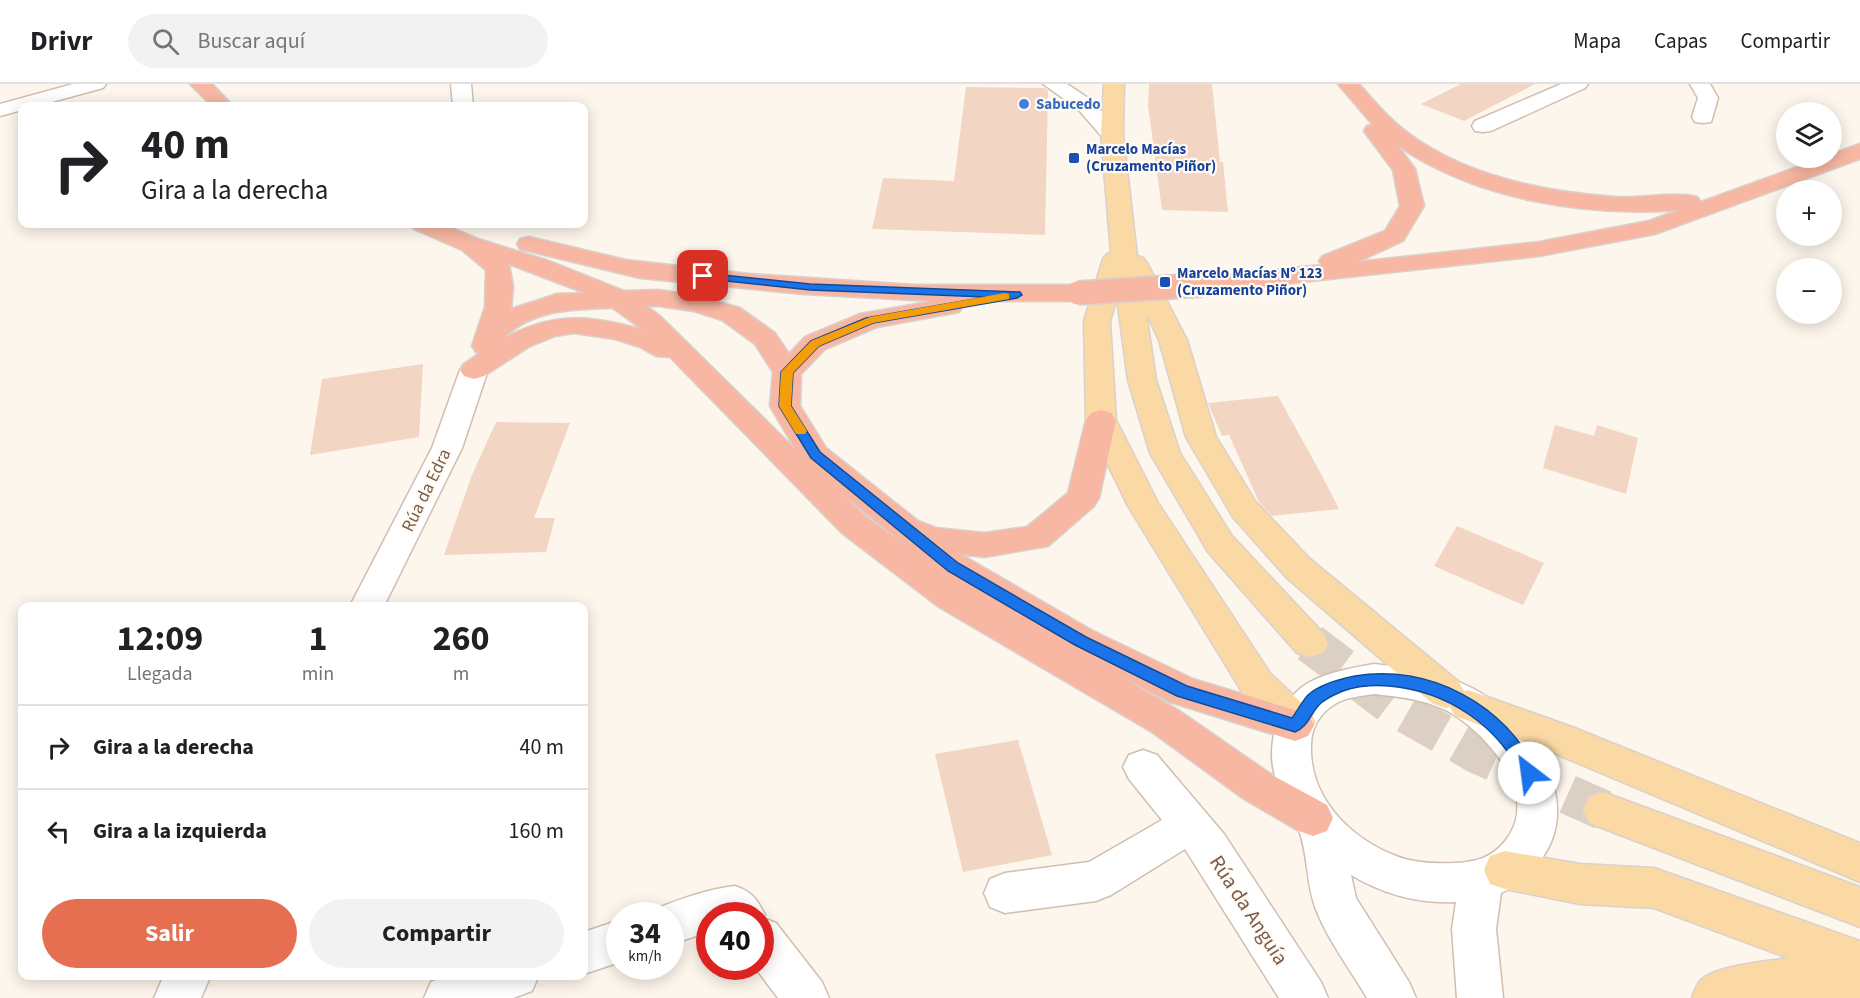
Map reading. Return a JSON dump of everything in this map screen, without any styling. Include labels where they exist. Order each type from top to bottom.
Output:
[{"type":"highway","points":[[200,84],[219,102]]},
{"type":"highway","points":[[1261,280],[1349,256],[1394,236],[1412,206],[1404,169],[1371,126],[1330,84]]},
{"type":"highway","points":[[1348,84],[1381,120],[1409,144],[1446,163],[1506,186],[1561,198],[1615,205],[1659,206],[1744,195]]},
{"type":"highway","points":[[464,234],[498,236],[638,270],[810,287],[1017,295],[1078,293],[1261,280],[1539,249],[1655,227],[1860,151]]},
{"type":"highway","points":[[439,228],[464,234],[611,294],[650,322],[854,525],[951,598],[1165,721],[1258,787],[1316,820]]},
{"type":"highway","points":[[464,234],[498,267],[499,293],[494,332],[474,370]]},
{"type":"highway","points":[[787,372],[815,343],[870,320],[1017,295]]},
{"type":"highway","points":[[494,332],[522,314],[557,302],[659,298],[697,303],[731,314],[765,339],[787,372],[785,406],[815,455],[953,567],[1080,641],[1183,691],[1296,723]]},
{"type":"highway","points":[[474,370],[510,345],[546,330],[573,325],[595,327],[651,340],[705,377]]},
{"type":"highway","points":[[891,518],[930,539],[984,545],[1036,538],[1083,498],[1101,420]]},
{"type":"main road","points":[[1114,84],[1112,134],[1122,240],[1142,380],[1166,453],[1220,544],[1310,643]]},
{"type":"main road","points":[[1122,240],[1097,321],[1101,420],[1144,506],[1257,684],[1296,723]]},
{"type":"main road","points":[[1122,240],[1173,340],[1202,437],[1244,509],[1298,568],[1457,699],[1558,738],[1860,863]]},
{"type":"main road","points":[[1603,810],[1860,907]]},
{"type":"main road","points":[[1493,876],[1654,888],[1860,963]]},
{"type":"main road","points":[[1715,998],[1722,993],[1805,977],[1860,977]]},
{"type":"street","points":[[30,102],[96,84]]},
{"type":"street","points":[[461,84],[463,102]]},
{"type":"street","points":[[1053,84],[1083,104],[1112,134]]},
{"type":"street","points":[[1483,126],[1578,84]]},
{"type":"street","points":[[1700,84],[1708,98],[1703,117]]},
{"type":"street","points":[[0,110],[18,105]]},
{"type":"street","name":"Rúa da Edra","points":[[369,602],[447,448],[474,370]]},
{"type":"street","points":[[1316,820],[1352,854],[1394,875],[1439,885],[1493,876],[1527,849],[1538,820],[1536,789],[1522,757],[1499,729],[1457,699],[1409,682],[1374,679],[1341,685],[1314,699],[1296,723],[1289,754],[1296,785],[1316,820],[1336,905],[1393,998]]},
{"type":"street","name":"Rúa da Anguía","points":[[1143,767],[1209,847],[1305,998]]},
{"type":"street","points":[[1005,893],[1096,881],[1191,824]]},
{"type":"street","points":[[1480,998],[1474,929],[1493,876]]},
{"type":"street","points":[[588,952],[606,946]]},
{"type":"street","points":[[774,956],[806,998]]},
{"type":"street","points":[[177,998],[186,980]]},
{"type":"street","points":[[447,998],[501,980]]},
{"type":"building","points":[[1149,84],[1212,84],[1228,212],[1162,210],[1148,105]]},
{"type":"building","points":[[1461,84],[1535,84],[1464,121],[1421,104]]},
{"type":"building","points":[[966,87],[1045,88],[1048,91],[1045,235],[872,229],[883,178],[954,181]]},
{"type":"building","points":[[423,364],[419,437],[310,455],[322,379]]},
{"type":"building","points":[[1278,396],[1339,509],[1272,516],[1259,502],[1229,435],[1222,436],[1208,403]]},
{"type":"building","points":[[496,422],[570,423],[534,518],[555,518],[546,552],[444,555],[472,475]]},
{"type":"building","points":[[1555,425],[1594,436],[1597,425],[1638,438],[1626,494],[1543,468]]},
{"type":"building","points":[[1457,526],[1544,563],[1523,605],[1434,566]]},
{"type":"building","points":[[1018,740],[1052,855],[963,872],[935,754]]},
{"type":"tunnel","points":[[1310,643],[1390,704],[1478,754],[1603,810]]},
{"type":"slow traffic","points":[[801,431],[785,406],[787,372],[815,343],[870,320],[1005,297]]},
{"type":"place","name":"Sabucedo","points":[[1024,104]]},
{"type":"place","name":"Marcelo Macías (Cruzamento Piñor)","points":[[1074,158]]},
{"type":"place","name":"Marcelo Macías Nº 123 (Cruzamento Piñor)","points":[[1165,282]]},
{"type":"route","points":[[703,276],[810,287],[1017,295],[870,320],[815,343],[787,372],[785,406],[815,455],[953,567],[1080,641],[1183,691],[1295,725],[1314,699],[1341,685],[1374,679],[1409,682],[1446,693],[1468,705],[1499,729],[1522,757],[1529,773]]}]
